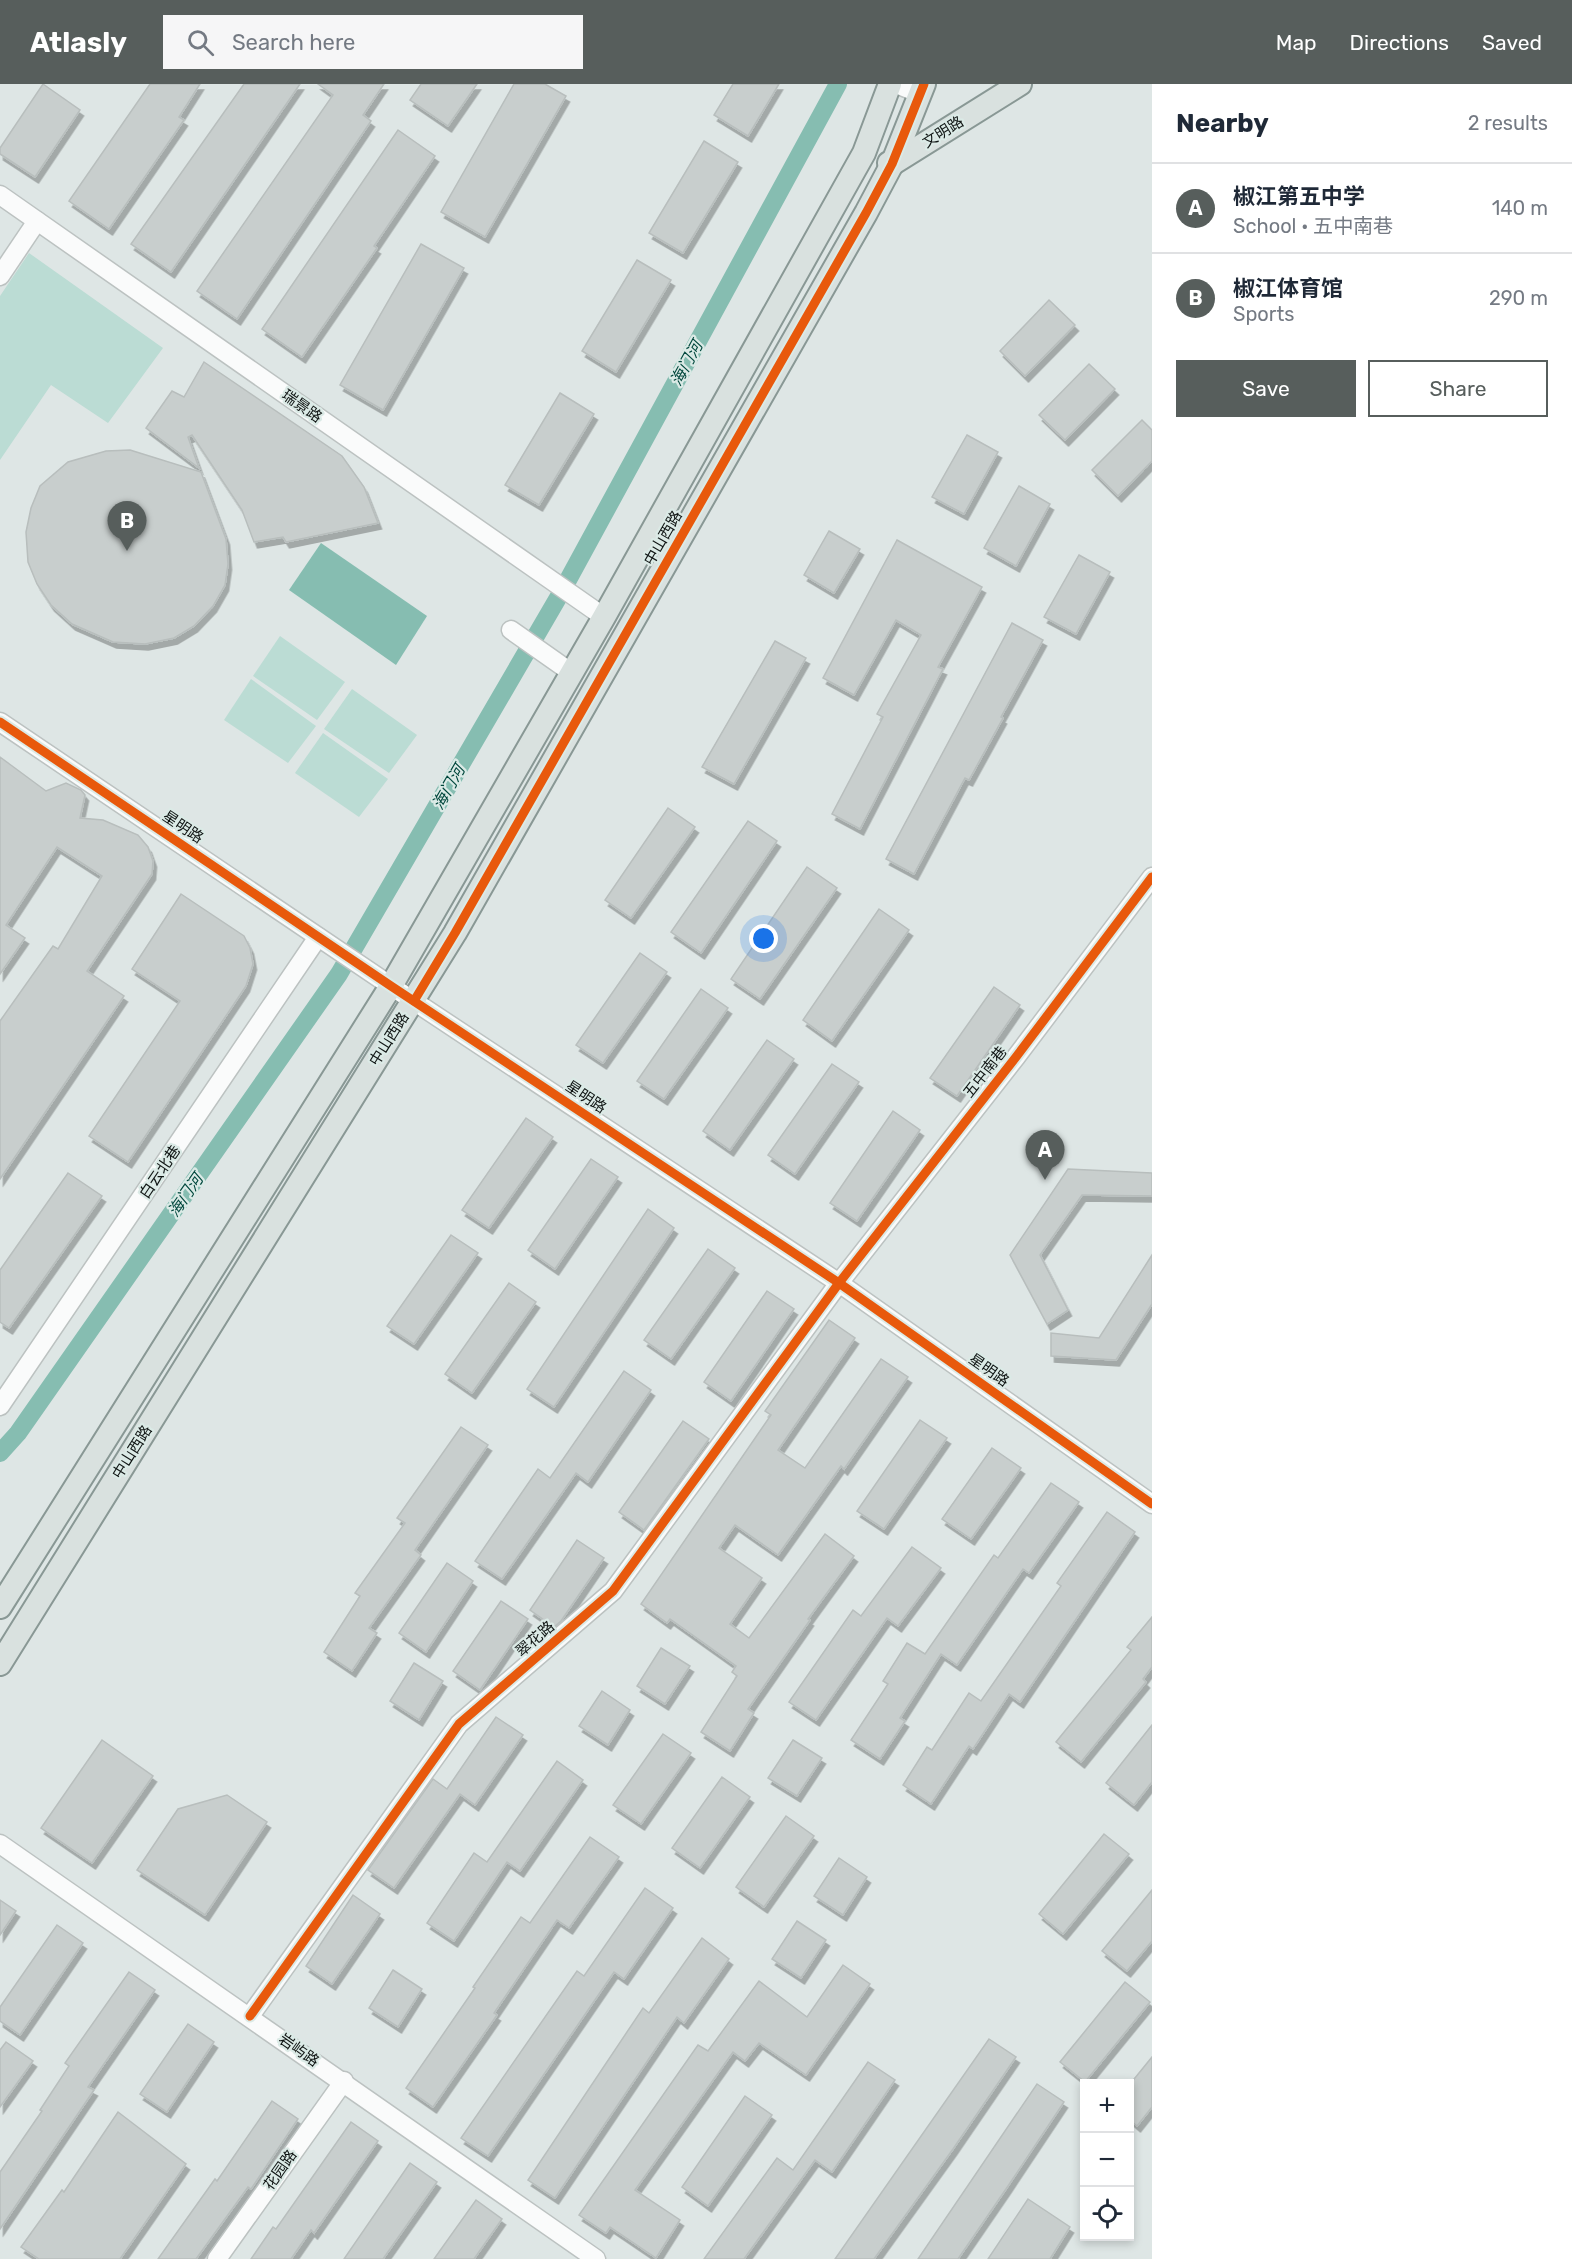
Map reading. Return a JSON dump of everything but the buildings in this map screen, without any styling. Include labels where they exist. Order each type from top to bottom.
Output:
[{"type":"main road","name":"中山西路","points":[[0,1607],[386,982],[572,673],[864,153],[890,84]]},
{"type":"main road","name":"文明路","points":[[892,164],[1020,84]]},
{"type":"main road","name":"中山西路","points":[[0,1664],[461,923],[892,164],[923,89]]},
{"type":"main road","points":[[864,153],[892,164]]},
{"type":"street","points":[[896,84],[923,89]]},
{"type":"street","name":"瑞景路","points":[[0,195],[604,617]]},
{"type":"street","points":[[0,276],[37,220]]},
{"type":"street","points":[[511,630],[572,673]]},
{"type":"street","name":"星明路","points":[[0,722],[318,937],[839,1283],[1152,1504]]},
{"type":"street","name":"五中南巷","points":[[839,1283],[1016,1057],[1152,877]]},
{"type":"street","name":"白云北巷","points":[[0,1406],[318,937]]},
{"type":"street","name":"翠花路","points":[[250,2016],[459,1724],[613,1591],[839,1283]]},
{"type":"street","name":"岩屿路","points":[[0,1844],[344,2081],[596,2259]]},
{"type":"street","name":"花园路","points":[[217,2259],[344,2081]]},
{"type":"shaded area","points":[[29,253],[163,348],[108,423],[51,385],[0,460],[0,296]]},
{"type":"shaded area","points":[[321,543],[427,616],[396,665],[289,590]]},
{"type":"shaded area","points":[[280,636],[345,682],[317,720],[253,676]]},
{"type":"shaded area","points":[[251,679],[316,726],[288,763],[224,720]]},
{"type":"shaded area","points":[[352,689],[417,735],[389,773],[324,729]]},
{"type":"shaded area","points":[[323,733],[388,779],[359,817],[295,773]]},
{"type":"waterway","name":"海门河","points":[[0,1453],[18,1433],[339,974],[562,591],[838,84]]},
{"type":"cycle path","points":[[414,1001],[866,213],[892,164],[924,84]]},
{"type":"cycle path","points":[[0,722],[391,986],[839,1283],[1152,1504]]},
{"type":"cycle path","points":[[250,2016],[459,1724],[613,1591],[839,1283],[1016,1057],[1152,877]]},
{"type":"place","name":"椒江体育馆","points":[[127,551]]},
{"type":"place","name":"椒江第五中学","points":[[1045,1180]]}]
